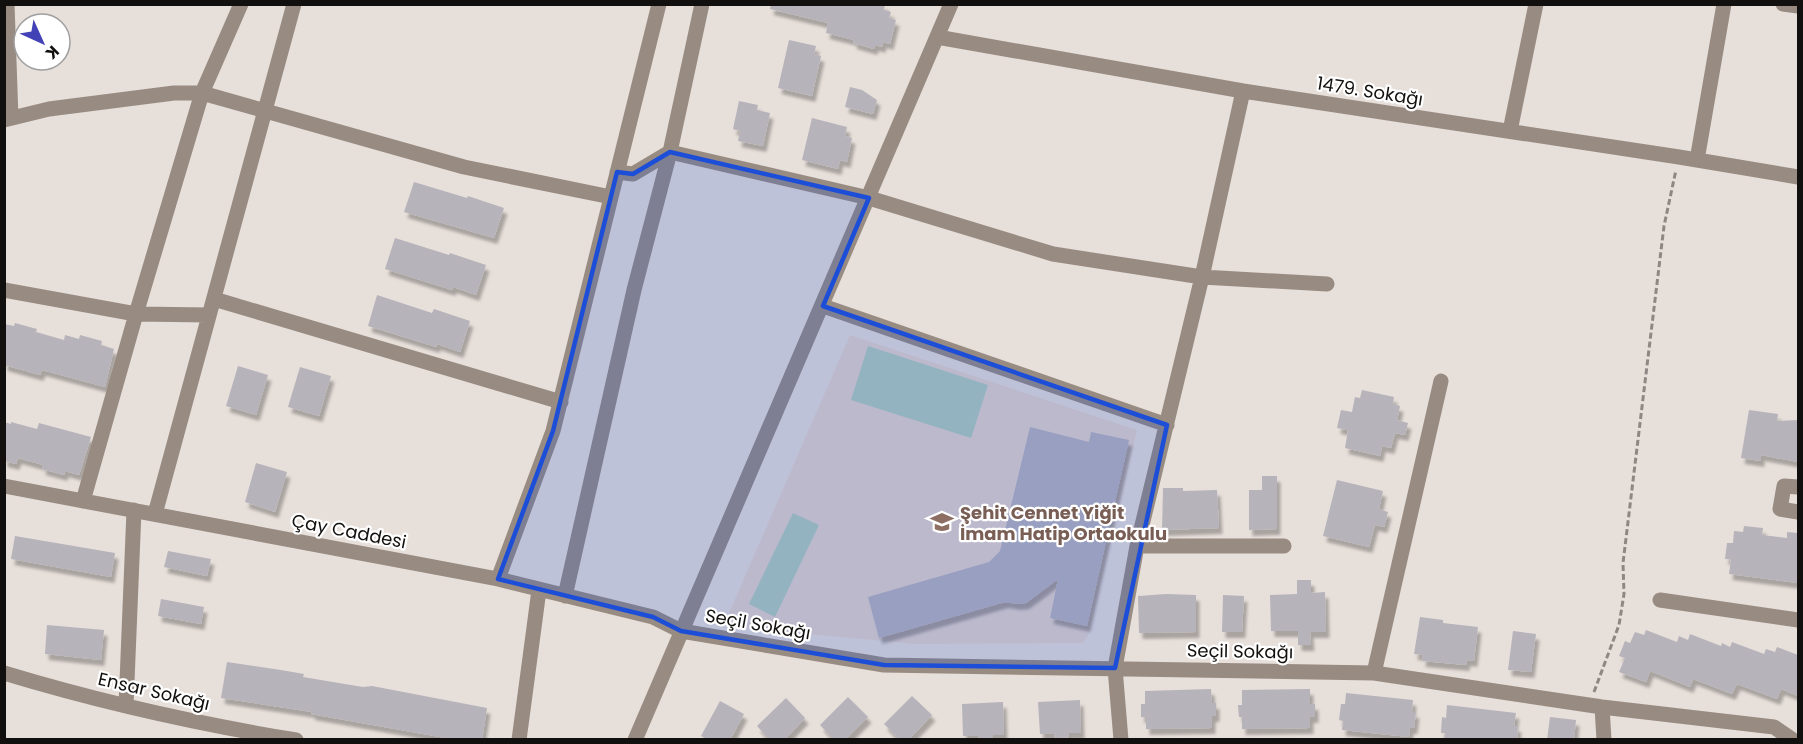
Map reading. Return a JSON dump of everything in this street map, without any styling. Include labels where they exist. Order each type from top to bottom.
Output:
[{"type":"street","points":[[7,4],[8,119],[49,109],[174,93],[202,93],[464,167],[611,197]]},
{"type":"street","points":[[83,501],[202,93],[241,4]]},
{"type":"street","points":[[155,514],[294,4]]},
{"type":"street","points":[[498,579],[553,431],[659,4]]},
{"type":"street","points":[[565,596],[634,290],[670,152],[702,4]]},
{"type":"street","points":[[635,740],[951,4]]},
{"type":"street","points":[[1510,131],[1536,4]]},
{"type":"street","points":[[1697,160],[1724,4]]},
{"type":"street","points":[[1783,4],[1798,6]]},
{"type":"street","name":"1479. Sokağı","points":[[937,37],[1243,91],[1798,177]]},
{"type":"street","points":[[1121,740],[1115,668],[1137,546],[1202,278],[1243,91]]},
{"type":"street","points":[[617,172],[633,174],[670,152],[869,198],[1053,254],[1202,278],[1327,284]]},
{"type":"street","points":[[4,290],[136,314],[209,315]]},
{"type":"street","points":[[214,299],[561,402]]},
{"type":"street","points":[[823,306],[1167,425]]},
{"type":"street","points":[[1374,673],[1441,381]]},
{"type":"street","name":"Çay Caddesi","points":[[4,486],[498,579],[653,617],[681,631]]},
{"type":"street","points":[[1798,487],[1784,486],[1780,509],[1798,512]]},
{"type":"street","points":[[126,706],[134,510]]},
{"type":"street","points":[[1137,546],[1284,546]]},
{"type":"street","points":[[519,740],[539,590]]},
{"type":"street","points":[[1659,600],[1798,620]]},
{"type":"street","name":"Seçil Sokağı","points":[[681,631],[884,665],[1374,673],[1596,706],[1774,727],[1793,740]]},
{"type":"street","name":"Ensar Sokağı","points":[[4,673],[126,706],[296,740]]},
{"type":"street","points":[[1596,706],[1604,740]]},
{"type":"path","points":[[1596,706],[1624,594],[1623,563],[1664,226],[1679,157]]},
{"type":"highlighted area","points":[[670,152],[869,198],[823,306],[1167,425],[1115,668],[884,665],[681,631],[653,617],[498,579],[553,431],[617,172],[633,174]]},
{"type":"shaded area","name":"Şehit Cennet Yiğit İmam Hatip Ortaokulu","points":[[850,335],[1137,430],[1089,634],[1083,643],[915,644],[731,627],[729,613]]},
{"type":"green space","points":[[868,346],[988,385],[971,438],[851,400]]},
{"type":"green space","points":[[793,513],[819,525],[775,617],[749,604]]},
{"type":"building","points":[[771,4],[885,4],[884,10],[891,12],[889,18],[896,20],[890,44],[883,42],[882,47],[875,45],[874,49],[853,43],[854,40],[826,33],[828,23],[770,9]]},
{"type":"building","points":[[789,40],[816,46],[814,54],[821,56],[812,96],[778,88]]},
{"type":"building","points":[[850,87],[862,90],[877,100],[873,114],[845,107]]},
{"type":"building","points":[[739,101],[758,105],[757,110],[770,113],[763,146],[738,141],[740,131],[733,129]]},
{"type":"building","points":[[812,118],[847,127],[845,136],[852,138],[847,162],[840,160],[838,169],[802,160]]},
{"type":"building","points":[[414,182],[504,208],[494,238],[404,212]]},
{"type":"building","points":[[395,238],[486,265],[476,295],[385,269]]},
{"type":"building","points":[[377,295],[432,313],[434,309],[470,321],[460,352],[368,326]]},
{"type":"building","points":[[15,323],[64,340],[65,335],[79,339],[80,335],[102,341],[101,345],[114,349],[105,387],[42,370],[40,375],[4,365],[4,324],[14,326]]},
{"type":"building","points":[[238,366],[268,375],[256,415],[226,406]]},
{"type":"building","points":[[300,367],[331,376],[319,416],[288,407]]},
{"type":"building","points":[[1362,390],[1394,397],[1393,404],[1400,406],[1397,420],[1408,423],[1405,435],[1395,433],[1391,448],[1382,446],[1380,456],[1345,448],[1348,430],[1337,428],[1341,410],[1352,412],[1355,397],[1360,398]]},
{"type":"building","points":[[1749,410],[1778,414],[1777,421],[1798,420],[1798,462],[1761,455],[1761,461],[1741,458]]},
{"type":"building","points":[[4,422],[37,429],[39,423],[91,437],[79,475],[65,471],[64,475],[42,469],[43,465],[18,458],[16,464],[4,461]]},
{"type":"building","points":[[1030,427],[1089,442],[1091,432],[1129,440],[1087,626],[1050,618],[1058,579],[1026,603],[1005,602],[879,638],[868,597],[989,562],[1000,551]]},
{"type":"building","points":[[256,463],[287,472],[275,512],[245,502]]},
{"type":"building","points":[[1262,476],[1277,476],[1277,529],[1249,530],[1249,490],[1262,490]]},
{"type":"building","points":[[1337,480],[1383,491],[1379,509],[1388,512],[1384,527],[1375,525],[1369,547],[1323,536]]},
{"type":"building","points":[[1163,488],[1183,488],[1183,491],[1217,490],[1219,528],[1162,530]]},
{"type":"building","points":[[1744,526],[1763,528],[1762,535],[1787,538],[1787,532],[1798,533],[1798,583],[1729,574],[1731,559],[1725,559],[1727,543],[1733,543],[1734,531],[1743,532]]},
{"type":"building","points":[[15,536],[115,553],[111,577],[11,559]]},
{"type":"building","points":[[168,551],[211,559],[207,576],[164,567]]},
{"type":"building","points":[[1297,580],[1311,580],[1311,593],[1325,592],[1326,632],[1310,632],[1311,645],[1298,645],[1298,631],[1271,631],[1270,595],[1297,594]]},
{"type":"building","points":[[1196,595],[1196,632],[1139,633],[1138,596]]},
{"type":"building","points":[[1223,595],[1244,596],[1242,632],[1222,632]]},
{"type":"building","points":[[161,599],[204,607],[201,624],[158,616]]},
{"type":"building","points":[[1420,617],[1443,620],[1443,623],[1478,627],[1474,661],[1467,660],[1466,665],[1422,661],[1423,655],[1414,654]]},
{"type":"building","points":[[47,625],[104,630],[101,660],[45,654]]},
{"type":"building","points":[[1646,630],[1677,642],[1679,636],[1688,640],[1690,634],[1721,646],[1722,643],[1730,647],[1732,642],[1764,654],[1766,649],[1775,652],[1777,647],[1798,655],[1798,696],[1781,689],[1777,699],[1737,684],[1732,694],[1693,679],[1690,687],[1650,671],[1646,682],[1619,672],[1625,658],[1619,656],[1625,641],[1630,643],[1635,632],[1644,635]]},
{"type":"building","points":[[1513,631],[1536,634],[1531,672],[1508,670]]},
{"type":"building","points":[[227,662],[487,708],[482,740],[457,740],[311,714],[312,712],[221,698]]},
{"type":"building","points":[[1211,689],[1212,703],[1216,703],[1216,716],[1212,716],[1212,728],[1146,729],[1146,717],[1141,717],[1141,704],[1145,704],[1145,691]]},
{"type":"building","points":[[1310,689],[1310,704],[1315,704],[1315,717],[1310,717],[1310,728],[1242,729],[1242,717],[1239,717],[1238,705],[1242,705],[1242,690]]},
{"type":"building","points":[[1346,693],[1413,700],[1412,712],[1416,712],[1414,728],[1410,728],[1409,737],[1342,730],[1343,721],[1339,720],[1341,704],[1345,704]]},
{"type":"building","points":[[912,696],[932,715],[908,740],[900,740],[884,724]]},
{"type":"building","points":[[848,697],[868,717],[845,740],[834,740],[820,725]]},
{"type":"building","points":[[786,698],[805,718],[784,740],[770,740],[757,726]]},
{"type":"building","points":[[1080,700],[1081,733],[1069,733],[1069,737],[1055,738],[1054,734],[1040,734],[1038,702]]},
{"type":"building","points":[[720,701],[744,714],[730,740],[708,740],[701,736]]},
{"type":"building","points":[[1003,702],[1004,735],[993,735],[993,739],[978,740],[978,736],[963,736],[962,704]]},
{"type":"building","points":[[1447,705],[1516,713],[1514,726],[1518,726],[1517,740],[1444,740],[1445,733],[1441,733],[1442,717],[1446,718]]},
{"type":"building","points":[[1550,717],[1576,720],[1574,740],[1547,740]]},
{"type":"place","name":"Şehit Cennet Yiğit İmam Hatip Ortaokulu","points":[[942,522]]}]
